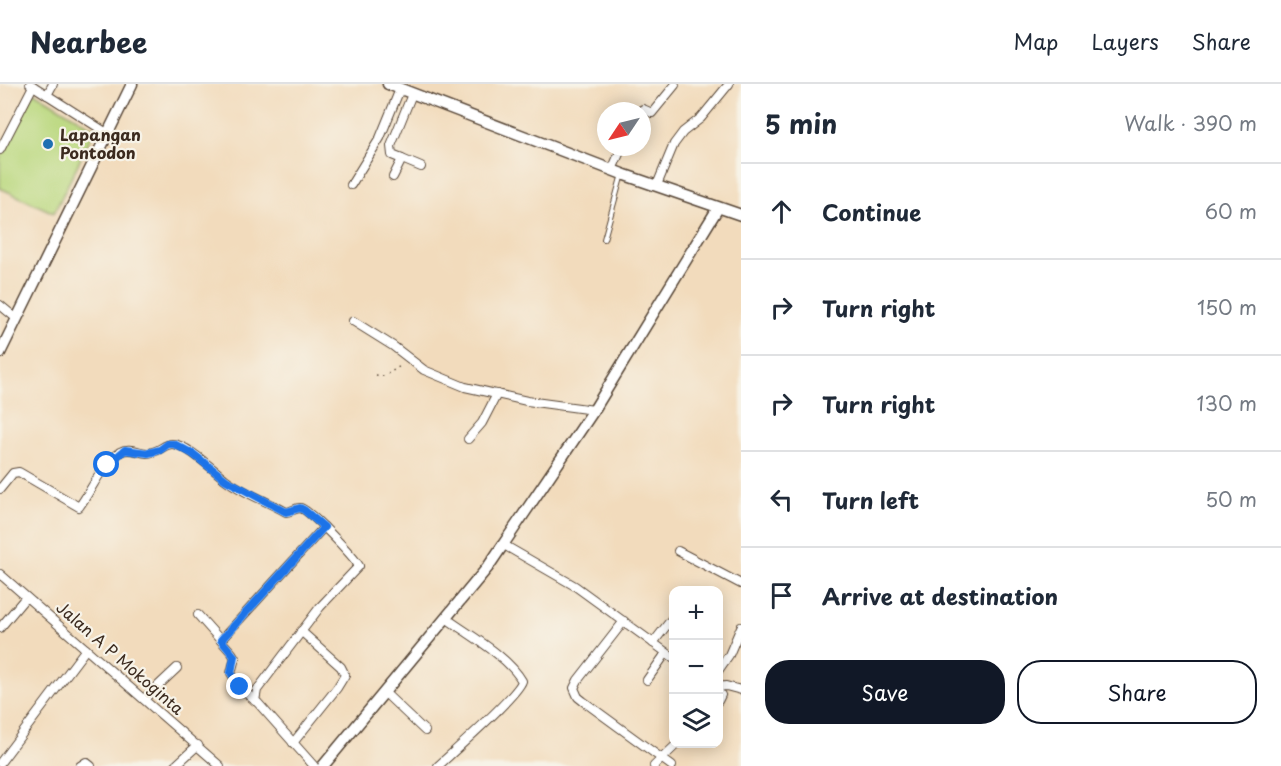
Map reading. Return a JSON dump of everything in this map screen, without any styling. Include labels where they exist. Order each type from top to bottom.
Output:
[{"type":"street","points":[[47,94],[53,84]]},
{"type":"street","points":[[0,353],[132,84]]},
{"type":"street","points":[[388,84],[617,172],[741,215]]},
{"type":"street","points":[[657,185],[674,144],[682,132],[701,118],[729,84]]},
{"type":"street","points":[[0,150],[32,85],[107,133]]},
{"type":"street","points":[[651,113],[675,85]]},
{"type":"street","points":[[351,185],[380,138],[400,89]]},
{"type":"street","points":[[412,94],[392,146],[392,155],[421,167]]},
{"type":"street","points":[[617,172],[620,156]]},
{"type":"street","points":[[393,177],[402,159]]},
{"type":"street","points":[[323,766],[488,567],[594,410],[718,208]]},
{"type":"street","points":[[0,305],[17,319]]},
{"type":"street","points":[[352,321],[393,346],[424,370],[465,387],[540,403],[594,410]]},
{"type":"street","points":[[468,439],[482,423],[497,394]]},
{"type":"street","points":[[0,489],[13,473],[19,472],[79,507],[107,465],[121,452],[128,449],[148,453],[160,450],[168,444],[174,444],[193,454],[226,480],[286,512],[300,508],[304,510],[324,527],[359,566],[321,605],[257,690],[255,701]]},
{"type":"street","points":[[221,640],[324,527]]},
{"type":"street","points":[[504,544],[575,586],[669,654]]},
{"type":"street","points":[[678,551],[741,584]]},
{"type":"street","name":"Jalan A P Mokoginta","points":[[0,574],[220,766]]},
{"type":"street","points":[[0,628],[26,597]]},
{"type":"street","points":[[198,615],[235,658],[232,675],[250,698],[315,766]]},
{"type":"street","points":[[438,766],[509,698],[522,681],[517,673],[496,654],[446,618]]},
{"type":"street","points":[[624,621],[585,669],[574,688],[578,697],[672,766]]},
{"type":"street","points":[[653,643],[669,622]]},
{"type":"street","points":[[723,664],[741,627]]},
{"type":"street","points":[[293,742],[303,733],[345,675],[341,666],[302,631]]},
{"type":"street","points":[[0,763],[86,649]]},
{"type":"street","points":[[647,680],[669,656]]},
{"type":"street","points":[[144,699],[177,668]]},
{"type":"street","points":[[723,687],[741,690]]},
{"type":"street","points":[[384,692],[425,730]]},
{"type":"street","points":[[176,766],[198,745]]},
{"type":"street","points":[[654,766],[673,748]]},
{"type":"street","points":[[80,766],[86,762],[91,766]]},
{"type":"lane","points":[[604,239],[617,172]]},
{"type":"path","points":[[376,375],[384,376],[411,362]]},
{"type":"green space","name":"Lapangan Pontodon","points":[[34,92],[95,129],[54,213],[0,188],[0,159]]},
{"type":"place","name":"Lapangan Pontodon","points":[[48,144]]},
{"type":"route","points":[[107,465],[118,454],[128,449],[148,453],[160,450],[168,444],[174,444],[193,454],[226,480],[286,512],[300,508],[308,512],[324,527],[221,640],[235,658],[231,673],[240,687]]}]
